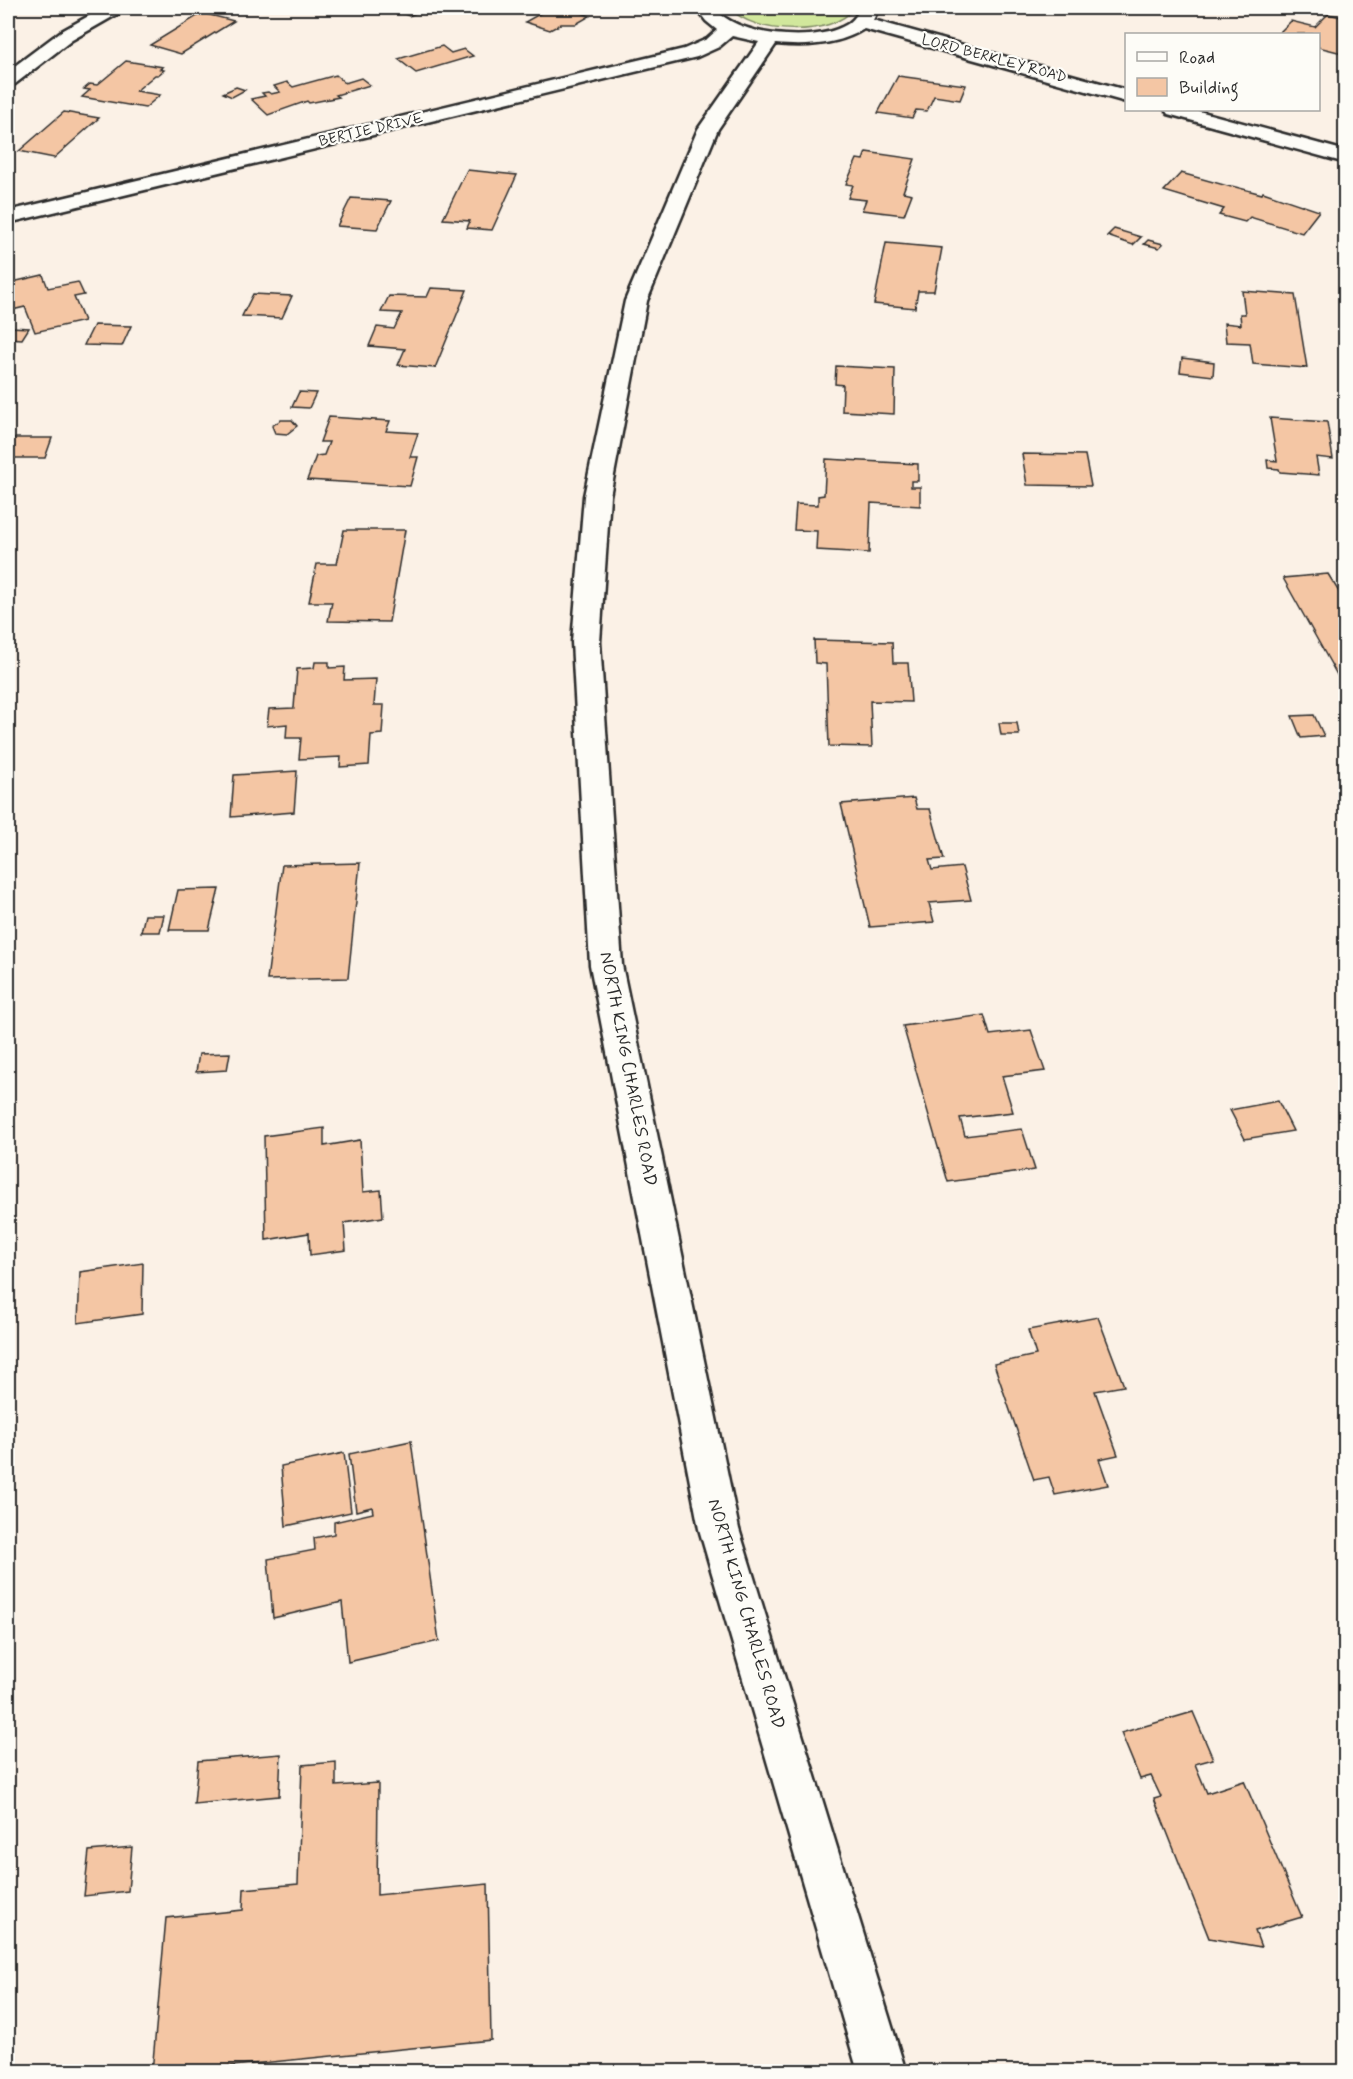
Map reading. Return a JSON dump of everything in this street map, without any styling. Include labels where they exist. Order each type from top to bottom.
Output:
[{"type":"street","points":[[8,80],[66,36],[115,8]]},
{"type":"street","points":[[705,8],[713,19],[729,29],[770,39],[822,37],[848,30],[865,15]]},
{"type":"street","name":"LORD BERKLEY ROAD","points":[[865,15],[1125,96]]},
{"type":"street","name":"BERTIE DRIVE","points":[[8,217],[690,53],[712,43],[729,29]]},
{"type":"street","name":"NORTH KING CHARLES ROAD","points":[[770,39],[708,129],[636,301],[597,496],[586,642],[606,965],[718,1529],[882,2072]]},
{"type":"street","points":[[1179,111],[1346,157]]},
{"type":"green space","points":[[730,8],[854,8],[844,18],[829,24],[792,29],[756,24],[741,17]]},
{"type":"building","points":[[410,8],[425,9],[409,16],[399,12]]},
{"type":"building","points":[[550,8],[591,8],[582,13],[590,16],[576,24],[561,24],[550,30],[525,22]]},
{"type":"building","points":[[202,13],[234,21],[181,54],[150,45]]},
{"type":"building","points":[[1328,14],[1346,18],[1346,54],[1320,48],[1320,33],[1279,33],[1291,21],[1315,27]]},
{"type":"building","points":[[442,46],[451,53],[464,49],[473,56],[416,73],[398,59]]},
{"type":"building","points":[[126,61],[163,67],[160,69],[164,70],[136,91],[160,95],[145,108],[82,97],[90,90],[84,89],[90,84],[97,85]]},
{"type":"building","points":[[336,75],[345,83],[361,78],[370,85],[336,95],[339,97],[309,103],[307,101],[268,115],[251,99],[265,96],[262,93],[280,92],[274,86],[287,82],[293,87]]},
{"type":"building","points":[[898,76],[966,85],[960,100],[934,96],[927,111],[916,110],[912,118],[878,113]]},
{"type":"building","points":[[236,87],[245,90],[232,97],[223,93]]},
{"type":"building","points":[[64,112],[99,118],[54,158],[19,151]]},
{"type":"building","points":[[866,152],[915,159],[903,192],[912,194],[904,215],[862,210],[866,200],[848,198],[853,185],[846,184],[857,159],[863,160]]},
{"type":"building","points":[[467,170],[517,175],[492,230],[467,228],[470,221],[443,219]]},
{"type":"building","points":[[1181,173],[1231,187],[1262,194],[1263,192],[1319,211],[1302,233],[1250,217],[1245,222],[1219,215],[1224,209],[1164,191]]},
{"type":"building","points":[[351,198],[391,201],[377,229],[337,226]]},
{"type":"building","points":[[1114,229],[1141,237],[1133,245],[1107,236]]},
{"type":"building","points":[[1148,240],[1163,244],[1159,248],[1144,244]]},
{"type":"building","points":[[886,243],[942,248],[934,291],[918,291],[915,308],[874,304]]},
{"type":"building","points":[[43,275],[48,288],[78,282],[84,295],[74,297],[84,321],[35,332],[25,307],[8,311],[8,283]]},
{"type":"building","points":[[431,288],[467,290],[435,368],[398,365],[405,349],[369,346],[377,327],[394,329],[402,313],[381,312],[389,296],[427,297]]},
{"type":"building","points":[[1242,291],[1295,295],[1307,368],[1253,364],[1250,343],[1226,342],[1224,323],[1241,325],[1240,314],[1245,314]]},
{"type":"building","points":[[253,294],[292,296],[282,318],[242,316]]},
{"type":"building","points":[[94,325],[131,326],[122,346],[84,345]]},
{"type":"building","points":[[10,327],[29,328],[22,339],[8,338]]},
{"type":"building","points":[[1182,358],[1214,362],[1213,376],[1180,372]]},
{"type":"building","points":[[836,366],[895,369],[894,414],[842,411],[843,385],[835,384]]},
{"type":"building","points":[[299,392],[316,393],[309,408],[292,407]]},
{"type":"building","points":[[329,417],[390,421],[386,431],[418,433],[410,457],[418,457],[410,486],[307,480],[316,456],[324,455],[329,442],[320,442]]},
{"type":"building","points":[[1270,418],[1327,422],[1333,459],[1316,457],[1319,475],[1280,472],[1279,469],[1268,468],[1267,460],[1277,461]]},
{"type":"building","points":[[281,420],[292,420],[297,426],[287,434],[275,433],[272,426]]},
{"type":"building","points":[[8,438],[52,438],[45,458],[8,458]]},
{"type":"building","points":[[1022,454],[1085,455],[1091,486],[1027,485]]},
{"type":"building","points":[[826,459],[918,464],[918,481],[911,481],[911,487],[920,487],[920,506],[871,503],[869,553],[816,550],[817,531],[794,530],[796,504],[818,505],[818,496],[824,495]]},
{"type":"building","points":[[344,530],[405,530],[389,622],[328,621],[332,602],[309,602],[317,564],[337,564]]},
{"type":"building","points":[[1328,574],[1339,592],[1346,592],[1346,681],[1341,682],[1283,578]]},
{"type":"building","points":[[814,640],[892,642],[893,663],[908,663],[911,702],[870,701],[872,747],[829,746],[826,664],[815,663]]},
{"type":"building","points":[[315,662],[329,662],[329,668],[345,667],[344,680],[376,679],[374,705],[384,705],[382,734],[371,735],[369,765],[340,767],[341,757],[299,759],[301,738],[286,738],[287,724],[267,726],[269,709],[294,708],[297,669],[314,668]]},
{"type":"building","points":[[1314,715],[1324,736],[1301,738],[1292,716]]},
{"type":"building","points":[[999,723],[1017,723],[1019,735],[1001,735]]},
{"type":"building","points":[[297,771],[294,812],[231,817],[234,775]]},
{"type":"building","points":[[914,798],[917,809],[930,809],[944,859],[929,860],[932,870],[962,867],[971,900],[929,903],[934,922],[870,927],[841,804]]},
{"type":"building","points":[[360,863],[348,978],[267,980],[282,865]]},
{"type":"building","points":[[219,889],[209,930],[169,930],[178,890]]},
{"type":"building","points":[[145,915],[164,915],[160,932],[141,932]]},
{"type":"building","points":[[984,1015],[990,1035],[1031,1030],[1045,1071],[1002,1076],[1013,1112],[960,1118],[965,1136],[1022,1129],[1035,1170],[948,1182],[903,1026]]},
{"type":"building","points":[[230,1053],[227,1070],[196,1072],[199,1054]]},
{"type":"building","points":[[1278,1101],[1293,1131],[1245,1139],[1230,1110]]},
{"type":"building","points":[[324,1128],[324,1146],[360,1140],[363,1192],[381,1190],[383,1217],[344,1223],[346,1250],[310,1255],[309,1233],[266,1240],[264,1136]]},
{"type":"building","points":[[143,1263],[142,1314],[78,1323],[80,1272]]},
{"type":"building","points":[[1098,1317],[1124,1386],[1095,1391],[1118,1455],[1099,1459],[1108,1485],[1055,1495],[1049,1477],[1034,1480],[994,1364],[1036,1355],[1028,1330]]},
{"type":"building","points":[[411,1441],[439,1641],[348,1662],[342,1602],[273,1618],[268,1559],[315,1550],[314,1538],[334,1534],[334,1522],[373,1513],[372,1507],[356,1511],[349,1454]]},
{"type":"building","points":[[344,1453],[351,1512],[286,1526],[281,1466]]},
{"type":"building","points":[[1193,1712],[1213,1759],[1195,1764],[1207,1793],[1244,1781],[1302,1917],[1255,1931],[1261,1947],[1209,1938],[1154,1799],[1161,1797],[1151,1776],[1140,1779],[1121,1733]]},
{"type":"building","points":[[281,1754],[279,1796],[194,1804],[198,1761]]},
{"type":"building","points":[[336,1762],[336,1786],[378,1783],[377,1895],[488,1884],[491,2040],[172,2072],[152,2072],[166,1918],[243,1910],[244,1889],[298,1884],[302,1765]]},
{"type":"building","points":[[132,1847],[128,1891],[84,1896],[89,1851]]}]
